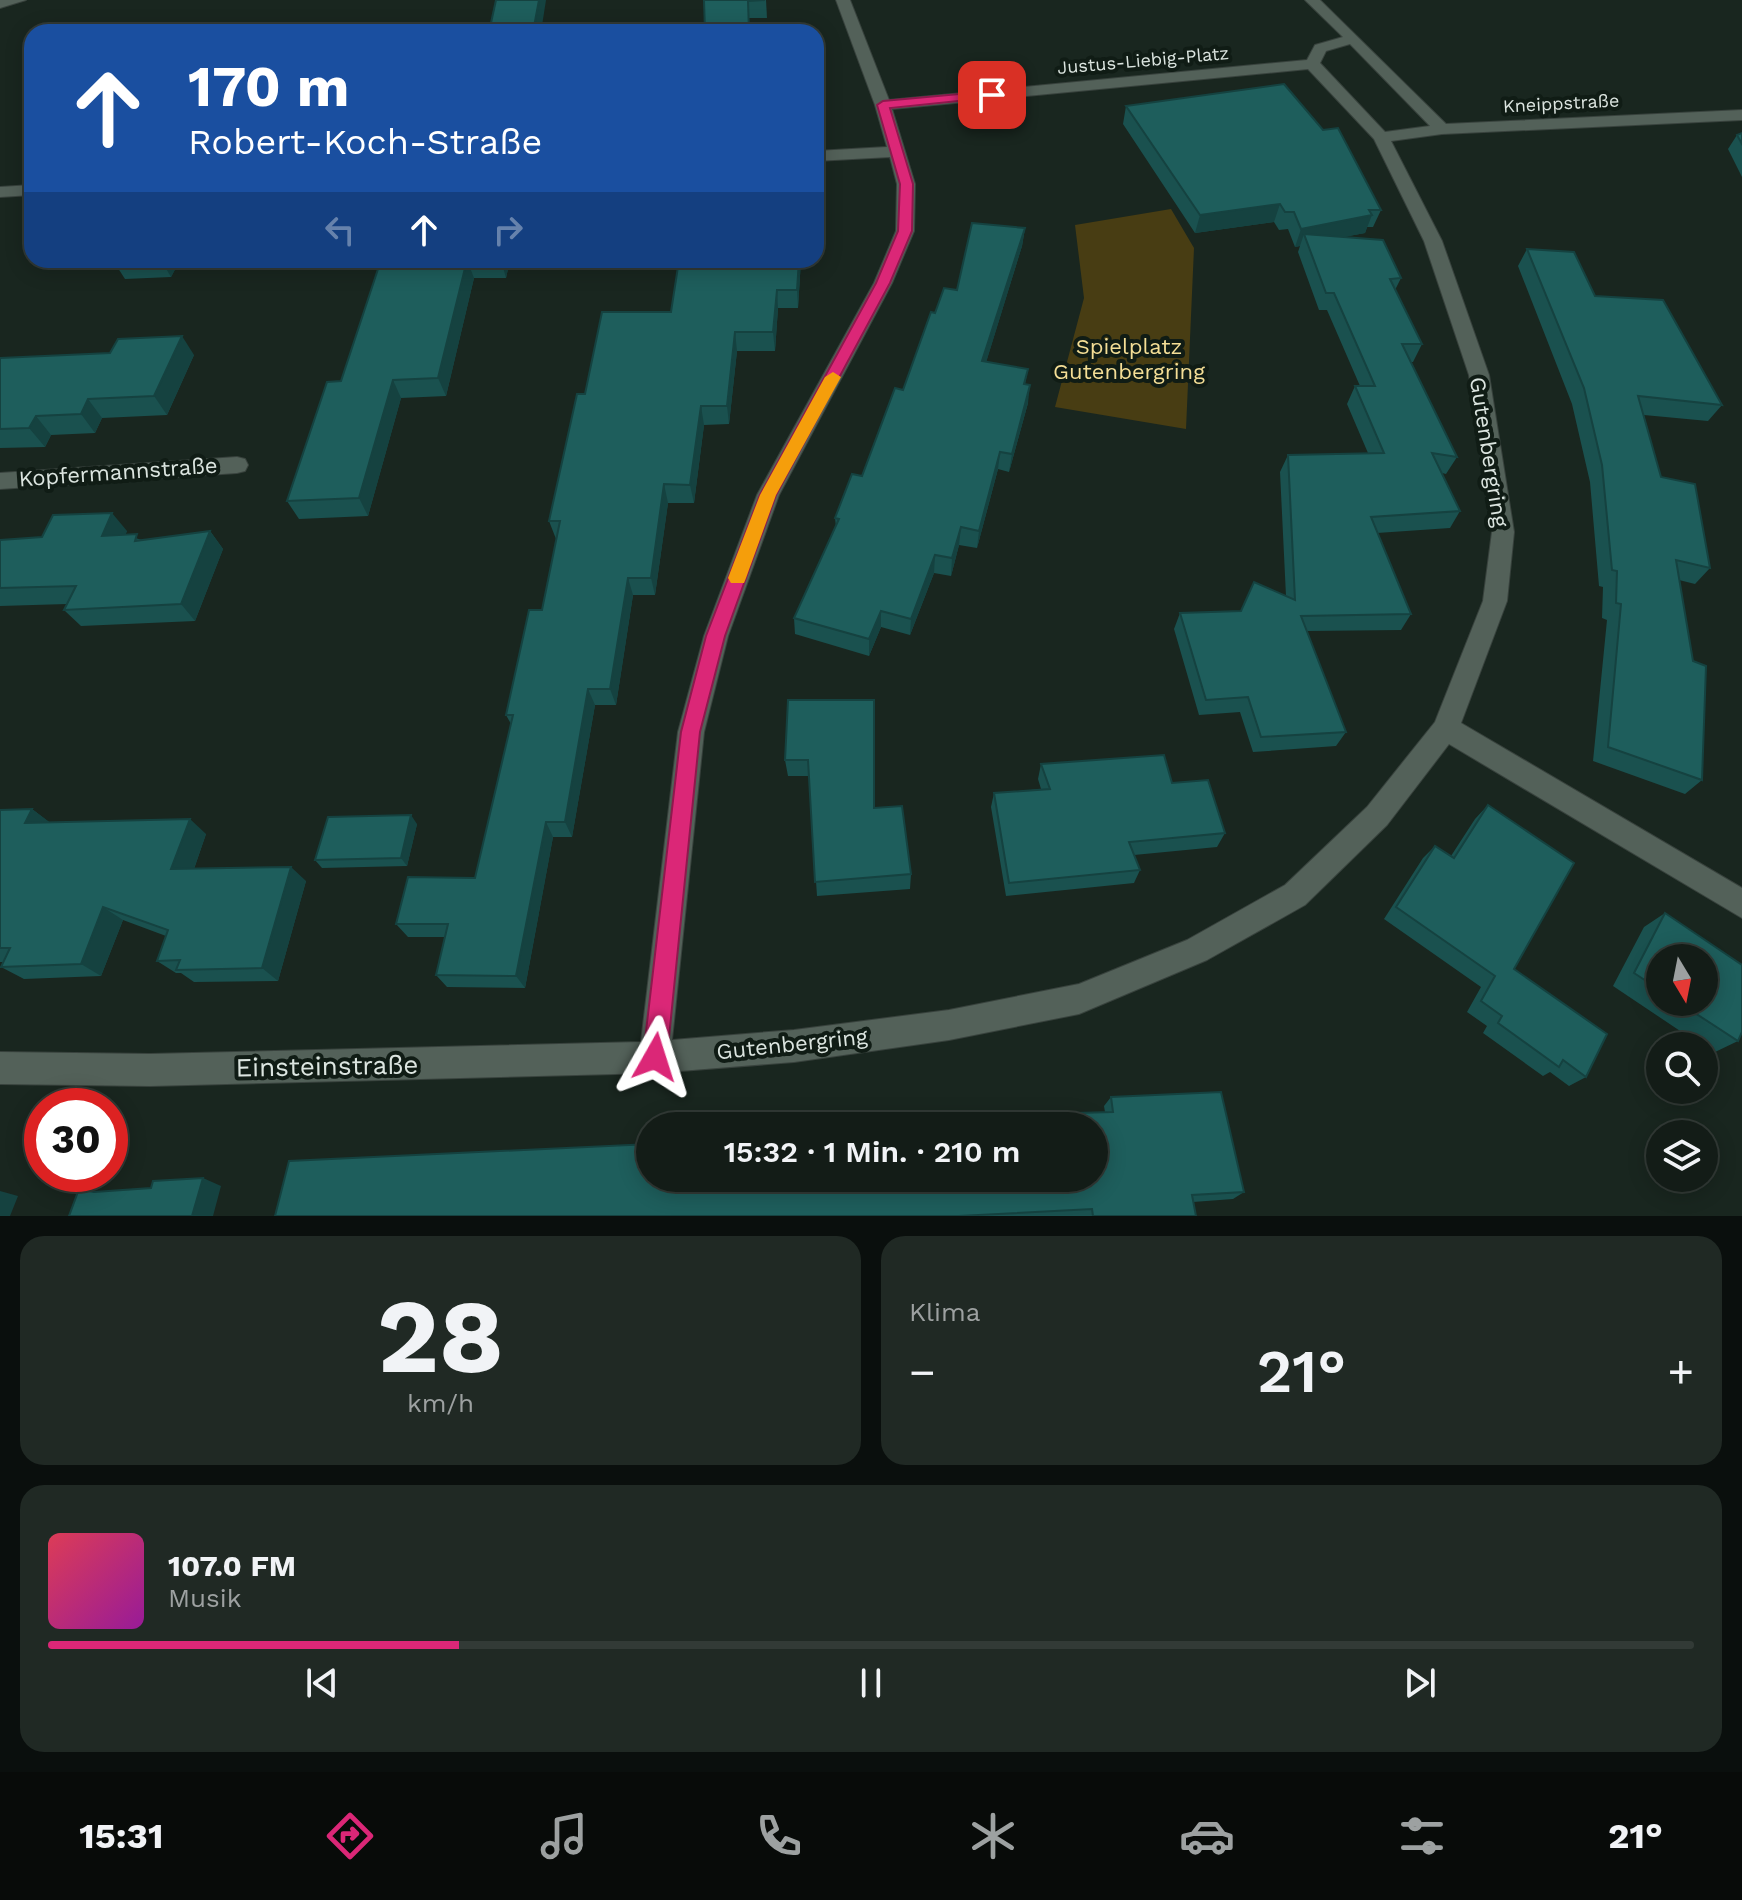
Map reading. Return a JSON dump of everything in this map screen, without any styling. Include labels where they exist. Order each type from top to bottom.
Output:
[{"type":"street","points":[[0,4],[19,0]]},
{"type":"street","points":[[655,1057],[691,732],[716,636],[768,495],[877,295],[905,231],[906,184],[883,105],[843,0]]},
{"type":"street","points":[[1312,0],[1442,129]]},
{"type":"street","points":[[1312,64],[1320,48],[1353,39]]},
{"type":"street","name":"Justus-Liebig-Platz","points":[[883,105],[1312,64]]},
{"type":"street","name":"Gutenbergring","points":[[655,1057],[794,1046],[963,1022],[1079,999],[1197,950],[1295,895],[1377,816],[1446,728],[1495,601],[1503,532],[1479,375],[1433,241],[1381,137],[1312,64]]},
{"type":"street","name":"Kneippstraße","points":[[1381,137],[1442,129],[1742,115]]},
{"type":"street","points":[[824,156],[896,152]]},
{"type":"street","points":[[0,192],[24,190]]},
{"type":"street","name":"Kopfermannstraße","points":[[0,481],[237,465]]},
{"type":"street","points":[[1446,728],[1742,904]]},
{"type":"street","name":"Einsteinstraße","points":[[0,1068],[150,1070],[655,1057]]},
{"type":"green space","name":"Spielplatz Gutenbergring","points":[[1171,209],[1194,248],[1186,429],[1055,407],[1084,298],[1075,225]]},
{"type":"building","points":[[496,0],[539,0],[534,24],[491,24]]},
{"type":"building","points":[[704,0],[765,0],[748,1],[749,24],[705,24]]},
{"type":"building","points":[[1284,84],[1323,130],[1338,128],[1381,210],[1369,210],[1372,215],[1301,229],[1294,212],[1285,212],[1280,204],[1200,215],[1126,106]]},
{"type":"building","points":[[972,223],[1025,228],[982,361],[1028,369],[1024,384],[1030,385],[1012,454],[1000,452],[979,531],[961,527],[952,558],[935,555],[911,619],[881,611],[869,639],[794,618],[839,519],[835,518],[852,474],[862,476],[895,388],[903,390],[931,312],[935,313],[944,288],[957,290]]},
{"type":"building","points":[[1304,234],[1383,240],[1401,278],[1390,279],[1422,344],[1402,344],[1457,457],[1432,453],[1460,511],[1371,517],[1411,614],[1301,616],[1346,732],[1261,737],[1248,697],[1206,700],[1180,613],[1241,611],[1254,582],[1295,600],[1288,455],[1384,453],[1355,386],[1375,386],[1334,293],[1326,293]]},
{"type":"building","points":[[1527,249],[1574,252],[1595,296],[1663,300],[1722,405],[1638,396],[1661,477],[1695,484],[1710,568],[1676,560],[1693,661],[1706,666],[1702,780],[1608,747],[1621,604],[1616,603],[1617,571],[1612,570],[1602,465],[1584,388]]},
{"type":"building","points":[[378,268],[465,268],[438,378],[393,380],[359,498],[287,501],[327,382],[341,381]]},
{"type":"building","points":[[678,268],[798,268],[797,290],[777,290],[773,332],[735,332],[727,406],[701,406],[690,485],[664,484],[651,578],[628,578],[610,689],[588,689],[565,822],[546,822],[516,976],[436,975],[448,924],[396,924],[408,877],[475,878],[513,715],[506,715],[529,610],[542,610],[560,521],[549,521],[577,394],[585,394],[602,312],[671,312]]},
{"type":"building","points":[[182,336],[154,396],[88,399],[81,414],[36,416],[29,428],[0,429],[0,358],[110,353],[118,339]]},
{"type":"building","points":[[112,513],[102,536],[137,534],[135,541],[210,531],[181,604],[64,610],[76,586],[0,588],[0,540],[42,537],[53,515]]},
{"type":"building","points":[[788,700],[874,700],[874,808],[902,806],[911,874],[815,882],[808,760],[785,760]]},
{"type":"building","points":[[1164,755],[1172,783],[1208,780],[1225,833],[1129,842],[1140,870],[1009,883],[994,793],[1050,789],[1041,764]]},
{"type":"building","points":[[1488,805],[1574,863],[1514,969],[1607,1034],[1586,1077],[1563,1060],[1559,1067],[1498,1023],[1502,1016],[1481,1001],[1495,976],[1396,907],[1435,846],[1454,858]]},
{"type":"building","points":[[32,809],[25,823],[190,819],[171,869],[291,867],[262,968],[176,970],[180,960],[157,961],[168,930],[103,907],[81,964],[1,967],[10,948],[0,948],[0,810]]},
{"type":"building","points":[[411,815],[401,858],[315,860],[328,817]]},
{"type":"building","points":[[1665,913],[1711,944],[1649,944]]},
{"type":"building","points":[[1718,949],[1742,965],[1742,1032],[1738,1041],[1700,1016],[1718,1016]]},
{"type":"building","points":[[1646,950],[1646,981],[1634,973]]},
{"type":"building","points":[[1221,1092],[1244,1192],[1192,1195],[1196,1216],[1093,1216],[1092,1209],[959,1216],[275,1216],[289,1161],[636,1145],[636,1192],[1108,1192],[1108,1112],[1113,1112],[1111,1097]]},
{"type":"building","points":[[203,1178],[192,1216],[69,1216],[78,1192],[128,1192],[151,1188],[153,1181]]},
{"type":"slow traffic","points":[[737,578],[768,495],[833,377]]},
{"type":"route","points":[[655,1057],[691,732],[716,636],[768,495],[883,283],[905,231],[906,184],[883,105],[992,95]]}]
